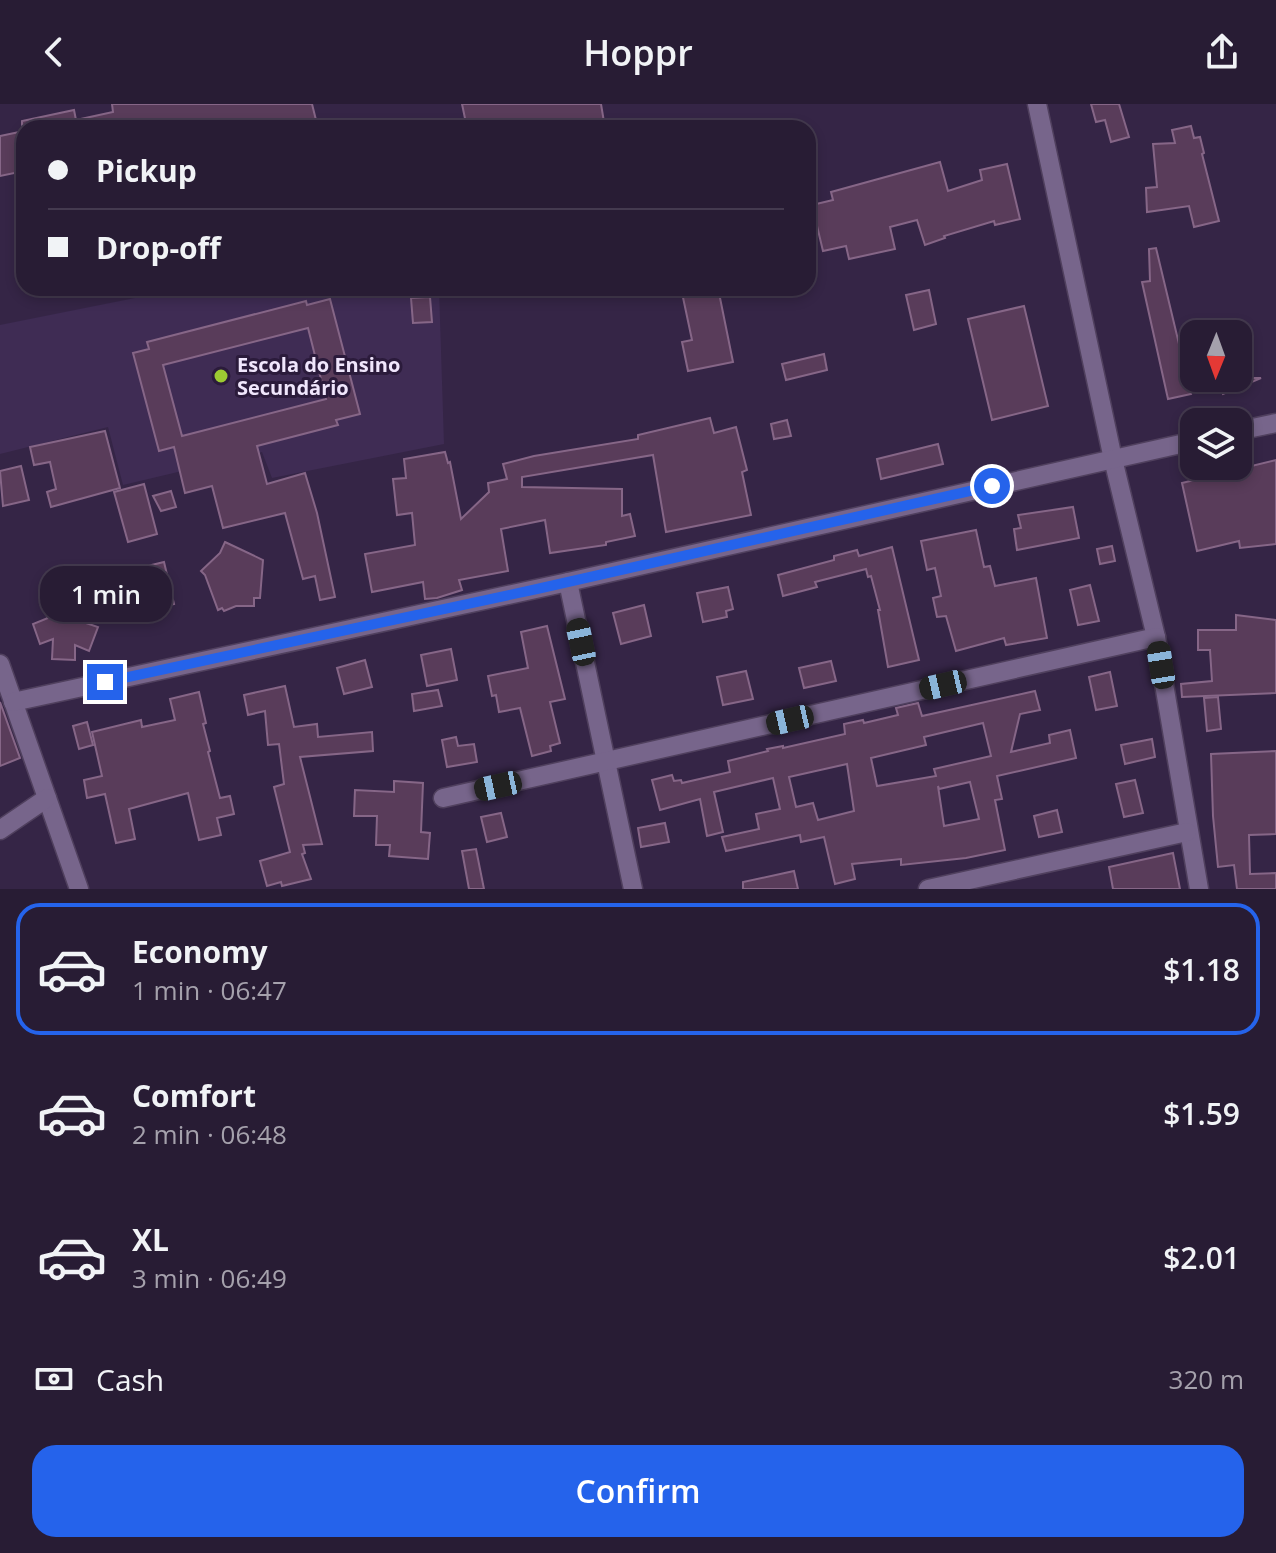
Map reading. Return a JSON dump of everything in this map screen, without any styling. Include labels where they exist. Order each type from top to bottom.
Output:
[{"type":"street","points":[[1037,104],[1113,459],[1156,637],[1199,889]]},
{"type":"street","points":[[1252,428],[1276,423]]},
{"type":"street","points":[[13,702],[568,582],[1180,444]]},
{"type":"street","points":[[568,582],[633,889]]},
{"type":"street","points":[[443,798],[1156,637]]},
{"type":"street","points":[[0,664],[79,889]]},
{"type":"street","points":[[0,830],[47,798]]},
{"type":"street","points":[[928,889],[1187,832]]},
{"type":"shaded area","name":"Escola do Ensino Secundário","points":[[145,296],[439,296],[444,444],[272,478],[262,452],[123,485],[108,427],[0,454],[0,325]]},
{"type":"building","points":[[112,104],[312,104],[316,120],[76,120],[113,112]]},
{"type":"building","points":[[462,104],[601,104],[604,120],[465,120]]},
{"type":"building","points":[[1091,104],[1119,104],[1129,137],[1111,142],[1105,120],[1096,122]]},
{"type":"building","points":[[74,110],[76,120],[27,120]]},
{"type":"building","points":[[1191,126],[1194,138],[1200,137],[1219,221],[1194,227],[1189,206],[1147,212],[1146,188],[1157,187],[1153,144],[1175,143],[1172,130]]},
{"type":"building","points":[[16,133],[16,173],[0,176],[0,136]]},
{"type":"building","points":[[940,162],[948,191],[982,180],[980,170],[1007,164],[1020,219],[995,225],[994,221],[925,245],[917,220],[890,227],[895,249],[849,259],[846,246],[823,251],[816,222],[816,204],[833,200],[831,192]]},
{"type":"building","points":[[1156,248],[1180,348],[1180,392],[1191,394],[1168,399],[1142,282],[1150,281],[1149,249]]},
{"type":"building","points":[[929,290],[936,324],[914,330],[906,295]]},
{"type":"building","points":[[683,296],[720,296],[733,362],[688,371],[682,342],[692,340]]},
{"type":"building","points":[[430,297],[432,322],[413,323],[411,298]]},
{"type":"building","points":[[330,299],[360,414],[336,420],[338,425],[257,446],[267,484],[305,473],[335,597],[320,600],[315,576],[303,579],[285,513],[223,528],[212,486],[185,493],[174,447],[159,451],[133,353],[149,349],[147,342],[306,301],[307,305]],"holes":[[[308,328],[326,399],[182,436],[163,365]]]},
{"type":"building","points":[[1024,306],[1048,406],[992,420],[968,319]]},
{"type":"building","points":[[824,354],[827,370],[786,380],[782,364]]},
{"type":"building","points":[[710,418],[714,433],[736,427],[747,470],[742,472],[751,515],[666,532],[653,455],[522,477],[522,487],[622,489],[622,516],[630,514],[635,536],[606,542],[606,545],[550,553],[545,520],[501,529],[508,571],[459,580],[462,590],[437,598],[425,599],[423,582],[372,592],[365,554],[415,545],[412,513],[397,515],[393,479],[406,478],[404,459],[445,452],[450,462],[461,519],[489,492],[488,483],[507,479],[503,464],[638,439],[638,435]]},
{"type":"building","points":[[787,420],[791,436],[774,439],[771,424]]},
{"type":"building","points":[[105,431],[120,488],[51,507],[47,492],[56,489],[50,462],[34,465],[30,447]]},
{"type":"building","points":[[938,444],[943,464],[881,479],[877,459]]},
{"type":"building","points":[[1276,460],[1276,544],[1240,548],[1239,541],[1197,551],[1182,483],[1194,480],[1252,480],[1252,466]]},
{"type":"building","points":[[21,466],[29,500],[3,506],[0,471]]},
{"type":"building","points":[[144,484],[157,534],[128,542],[114,492]]},
{"type":"building","points":[[171,491],[176,507],[161,511],[153,496]]},
{"type":"building","points":[[1073,507],[1079,538],[1017,550],[1014,529],[1021,528],[1018,515]]},
{"type":"building","points":[[976,530],[984,567],[990,566],[995,586],[1036,578],[1047,638],[1006,645],[1004,638],[956,651],[946,616],[937,617],[933,598],[941,596],[935,568],[927,570],[921,541]]},
{"type":"building","points":[[225,542],[263,560],[260,598],[254,598],[254,606],[218,610],[201,571],[220,553]]},
{"type":"building","points":[[1112,546],[1115,561],[1100,564],[1097,549]]},
{"type":"building","points":[[892,547],[919,660],[888,667],[880,610],[871,576],[868,577],[866,569],[815,582],[817,587],[783,596],[778,575],[834,560],[834,556],[857,550],[859,556]]},
{"type":"building","points":[[164,562],[174,604],[145,611],[135,569]]},
{"type":"building","points":[[1090,585],[1099,621],[1078,625],[1070,590]]},
{"type":"building","points":[[728,587],[733,609],[726,611],[727,617],[703,622],[697,593]]},
{"type":"building","points":[[77,595],[94,611],[83,622],[98,627],[89,651],[75,645],[75,660],[52,659],[53,639],[40,644],[33,624],[48,618],[41,606],[60,596],[66,606]]},
{"type":"building","points":[[644,605],[651,636],[621,644],[613,613]]},
{"type":"building","points":[[1236,615],[1276,620],[1276,693],[1182,697],[1181,684],[1212,681],[1210,650],[1198,650],[1198,630],[1236,630]]},
{"type":"building","points":[[547,626],[565,699],[550,702],[560,743],[550,746],[551,751],[532,756],[520,708],[499,712],[488,676],[528,668],[521,632]]},
{"type":"building","points":[[451,649],[457,680],[427,686],[421,655]]},
{"type":"building","points":[[365,660],[372,687],[344,694],[337,668]]},
{"type":"building","points":[[831,661],[836,681],[804,688],[799,668]]},
{"type":"building","points":[[746,671],[753,699],[723,705],[717,677]]},
{"type":"building","points":[[1110,672],[1117,706],[1096,710],[1089,677]]},
{"type":"building","points":[[285,686],[294,727],[317,724],[318,737],[372,732],[373,751],[300,757],[322,844],[303,845],[305,853],[302,854],[311,879],[267,886],[260,861],[290,852],[274,787],[284,784],[279,744],[268,745],[265,711],[248,715],[244,695]]},
{"type":"building","points":[[438,690],[442,706],[414,711],[412,694]]},
{"type":"building","points":[[1035,691],[1040,710],[1020,714],[1011,752],[1050,743],[1049,735],[1070,730],[1076,758],[997,776],[1002,799],[995,800],[1005,850],[901,865],[901,859],[852,864],[855,879],[835,884],[824,837],[801,842],[800,835],[726,851],[722,837],[759,829],[756,814],[780,809],[773,778],[714,792],[723,832],[707,836],[700,799],[660,810],[652,780],[672,775],[674,781],[681,780],[682,783],[730,772],[728,761],[767,749],[845,734],[844,724],[898,715],[896,708],[918,703],[922,716]],"holes":[[[983,723],[991,756],[934,769],[936,776],[877,786],[871,758],[926,745],[924,737]],[[847,764],[854,811],[818,820],[813,803],[796,807],[789,777]],[[970,782],[979,819],[944,826],[938,786],[939,789]]]},
{"type":"building","points":[[199,692],[208,752],[220,798],[230,796],[234,814],[217,818],[221,835],[199,840],[188,793],[129,809],[135,839],[116,843],[105,794],[87,798],[84,780],[102,776],[92,732],[141,720],[142,727],[175,720],[170,699]]},
{"type":"building","points":[[1218,697],[1221,729],[1207,731],[1204,698]]},
{"type":"building","points":[[0,702],[20,758],[0,766]]},
{"type":"building","points":[[87,722],[93,745],[79,749],[73,726]]},
{"type":"building","points":[[456,737],[458,746],[474,744],[477,762],[447,767],[442,740]]},
{"type":"building","points":[[1152,739],[1155,757],[1125,764],[1121,745]]},
{"type":"building","points":[[1276,751],[1276,834],[1249,835],[1250,874],[1276,873],[1276,889],[1237,889],[1234,865],[1218,867],[1211,754]]},
{"type":"building","points":[[1135,780],[1143,813],[1124,817],[1116,784]]},
{"type":"building","points":[[394,781],[423,783],[421,832],[430,833],[428,859],[389,856],[390,845],[376,845],[377,816],[354,816],[355,790],[394,792]]},
{"type":"building","points":[[1057,810],[1062,832],[1039,837],[1034,816]]},
{"type":"building","points":[[501,813],[507,837],[487,842],[481,817]]},
{"type":"building","points":[[665,823],[669,842],[641,847],[638,828]]},
{"type":"building","points":[[476,849],[484,889],[469,889],[462,851]]},
{"type":"building","points":[[1173,853],[1180,889],[1113,889],[1109,867]]},
{"type":"building","points":[[794,871],[798,889],[743,889],[743,882]]},
{"type":"place","name":"Escola do Ensino Secundário","points":[[221,376]]},
{"type":"route","points":[[105,682],[537,589],[992,486]]}]
